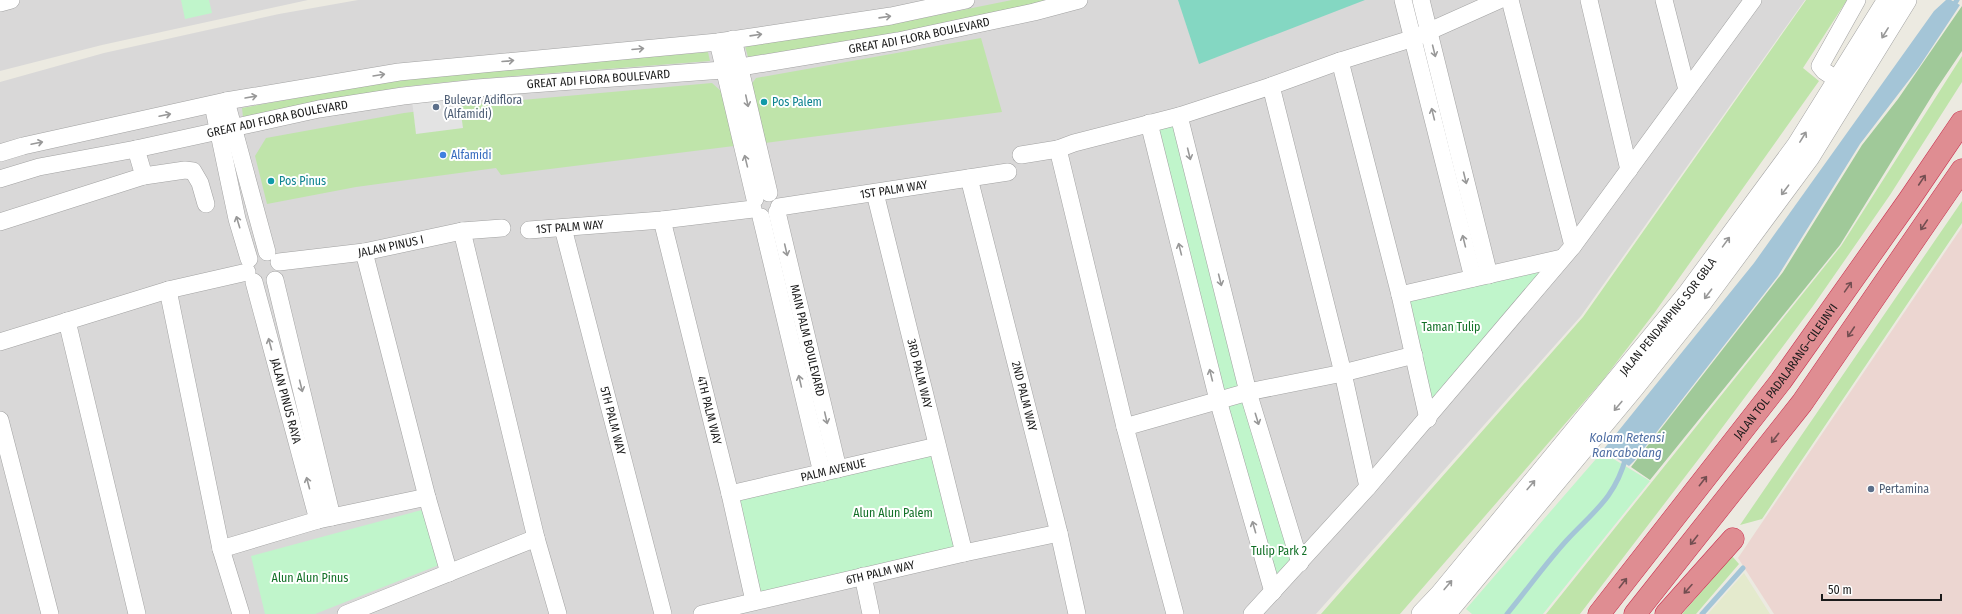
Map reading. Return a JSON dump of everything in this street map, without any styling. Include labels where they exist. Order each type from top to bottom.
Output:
[{"type":"highway","name":"JALAN TOL PADALARANG–CILEUNYI","points":[[1599,614],[1781,381],[1909,200],[1962,122]]},
{"type":"highway","points":[[1635,614],[1802,403],[1962,170]]},
{"type":"highway","points":[[1666,614],[1733,539]]},
{"type":"street","points":[[0,3],[11,0]]},
{"type":"street","name":"GREAT ADI FLORA BOULEVARD","points":[[0,153],[22,146],[219,103],[399,72],[725,40],[891,16],[966,0]]},
{"type":"street","name":"GREAT ADI FLORA BOULEVARD","points":[[0,179],[39,167],[136,149],[319,109],[403,96],[723,70],[898,41],[1034,12],[1079,0]]},
{"type":"street","points":[[1403,0],[1481,277]]},
{"type":"street","points":[[1421,0],[1429,30],[1481,277]]},
{"type":"street","points":[[1020,155],[1058,149],[1074,143],[1179,116],[1271,86],[1340,61],[1414,38],[1499,0]]},
{"type":"street","points":[[1510,0],[1568,252]]},
{"type":"street","points":[[1589,0],[1629,170]]},
{"type":"street","points":[[1664,0],[1687,90]]},
{"type":"street","points":[[1839,81],[1824,71],[1820,66],[1858,0]]},
{"type":"street","name":"JALAN PENDAMPING SOR GBLA","points":[[1444,614],[1627,382],[1688,294],[1797,146],[1839,81],[1888,0]]},
{"type":"street","name":"JALAN PENDAMPING SOR GBLA","points":[[1422,614],[1627,382],[1701,303],[1809,157],[1906,0]]},
{"type":"street","points":[[1252,614],[1300,563],[1428,419],[1568,252],[1687,90],[1749,2]]},
{"type":"street","name":"MAIN PALM BOULEVARD","points":[[725,40],[740,67],[766,206],[830,471]]},
{"type":"street","name":"MAIN PALM BOULEVARD","points":[[725,40],[723,70],[766,206]]},
{"type":"street","points":[[1340,61],[1400,295],[1428,419]]},
{"type":"street","points":[[1271,86],[1343,373],[1368,487]]},
{"type":"street","name":"JALAN PINUS RAYA","points":[[219,103],[226,129],[273,257]]},
{"type":"street","points":[[1179,116],[1248,392],[1300,563]]},
{"type":"street","points":[[1149,123],[1218,400],[1273,592]]},
{"type":"street","name":"JALAN PINUS RAYA","points":[[226,129],[237,219],[250,271],[325,519]]},
{"type":"street","points":[[136,149],[144,176]]},
{"type":"street","points":[[1058,149],[1125,427],[1175,614]]},
{"type":"street","points":[[0,222],[144,176],[184,170],[193,171],[200,183],[206,204]]},
{"type":"street","name":"1ST PALM WAY","points":[[529,230],[662,220],[875,193],[1008,172]]},
{"type":"street","name":"2ND PALM WAY","points":[[969,178],[1059,533],[1077,614]]},
{"type":"street","name":"3RD PALM WAY","points":[[875,193],[936,446],[964,553]]},
{"type":"street","name":"4TH PALM WAY","points":[[662,220],[730,494],[754,601]]},
{"type":"street","name":"JALAN PINUS I","points":[[273,257],[364,252],[462,231],[502,228]]},
{"type":"street","name":"5TH PALM WAY","points":[[562,228],[663,614]]},
{"type":"street","points":[[462,231],[536,538],[558,614]]},
{"type":"street","points":[[0,342],[168,290],[250,271],[260,252],[273,257],[280,272],[275,280],[265,285],[250,271]]},
{"type":"street","points":[[364,252],[427,497],[449,573]]},
{"type":"street","points":[[1400,295],[1481,277],[1568,252]]},
{"type":"street","name":"JALAN PINUS RAYA","points":[[275,280],[325,519]]},
{"type":"street","points":[[168,290],[221,549],[240,614]]},
{"type":"street","points":[[67,321],[137,614]]},
{"type":"street","points":[[1125,427],[1248,392],[1343,373],[1414,355]]},
{"type":"street","points":[[0,420],[50,614]]},
{"type":"street","name":"PALM AVENUE","points":[[730,494],[936,446]]},
{"type":"street","points":[[221,549],[325,519],[427,497]]},
{"type":"street","name":"6TH PALM WAY","points":[[702,614],[964,553],[1059,533]]},
{"type":"street","points":[[346,614],[536,538]]},
{"type":"street","points":[[863,576],[871,614]]},
{"type":"shaded area","points":[[0,0],[308,0],[102,45],[0,71]]},
{"type":"shaded area","points":[[358,0],[1805,0],[1581,316],[1316,614],[0,614],[0,82],[104,53],[279,14]]},
{"type":"shaded area","name":"Bulevar Adiflora (Alfamidi)","points":[[458,93],[463,128],[416,134],[412,100]]},
{"type":"shaded area","points":[[1962,227],[1962,614],[1774,614],[1738,558]]},
{"type":"green space","points":[[181,0],[209,0],[212,13],[185,19]]},
{"type":"green space","points":[[1012,0],[1051,0],[897,34],[748,57],[745,46],[893,24]]},
{"type":"green space","points":[[1178,0],[1365,0],[1199,64]]},
{"type":"green space","points":[[1806,0],[1847,0],[1803,68],[1819,81],[1655,312],[1603,380],[1400,614],[1321,614],[1583,317]]},
{"type":"green space","points":[[1962,6],[1962,51],[1935,91],[1840,245],[1650,480],[1631,467],[1783,272],[1862,145],[1898,99]]},
{"type":"green space","points":[[981,38],[1002,112],[765,143],[750,86],[756,78]]},
{"type":"green space","points":[[708,52],[710,61],[476,79],[401,87],[243,117],[242,108],[401,79]]},
{"type":"green space","points":[[1962,56],[1962,82],[1890,195],[1813,306],[1580,614],[1546,614],[1841,246]]},
{"type":"green space","points":[[712,83],[722,92],[734,146],[501,175],[496,168],[356,187],[267,204],[255,156],[266,138],[404,113],[478,104]]},
{"type":"green space","name":"Tulip Park 2","points":[[1179,116],[1300,563],[1273,592],[1149,123]]},
{"type":"green space","points":[[1962,201],[1962,223],[1762,519],[1740,525]]},
{"type":"green space","name":"Taman Tulip","points":[[1557,262],[1430,413],[1404,298]]},
{"type":"green space","name":"Alun Alun Palem","points":[[932,452],[955,549],[759,596],[736,499]]},
{"type":"green space","points":[[1602,452],[1650,481],[1543,614],[1472,614],[1466,609]]},
{"type":"green space","name":"Alun Alun Pinus","points":[[429,508],[444,563],[315,614],[265,614],[251,556]]},
{"type":"green space","points":[[1732,556],[1739,564],[1696,614],[1682,614]]},
{"type":"green space","points":[[1744,573],[1770,614],[1708,614]]},
{"type":"water","name":"Kolam Retensi Rancabolang","points":[[1946,0],[1951,0],[1960,5],[1919,67],[1860,144],[1778,276],[1629,466],[1603,450],[1754,263],[1934,11]]},
{"type":"waterway","points":[[1952,8],[1957,0]]},
{"type":"waterway","points":[[1507,614],[1559,549],[1595,512],[1610,494],[1626,457]]},
{"type":"waterway","points":[[1702,614],[1743,568]]},
{"type":"place","name":"Pos Palem","points":[[764,102]]},
{"type":"place","name":"Bulevar Adiflora (Alfamidi)","points":[[436,107]]},
{"type":"place","name":"Alfamidi","points":[[443,155]]},
{"type":"place","name":"Pos Pinus","points":[[271,181]]},
{"type":"place","name":"Pertamina","points":[[1871,489]]}]
